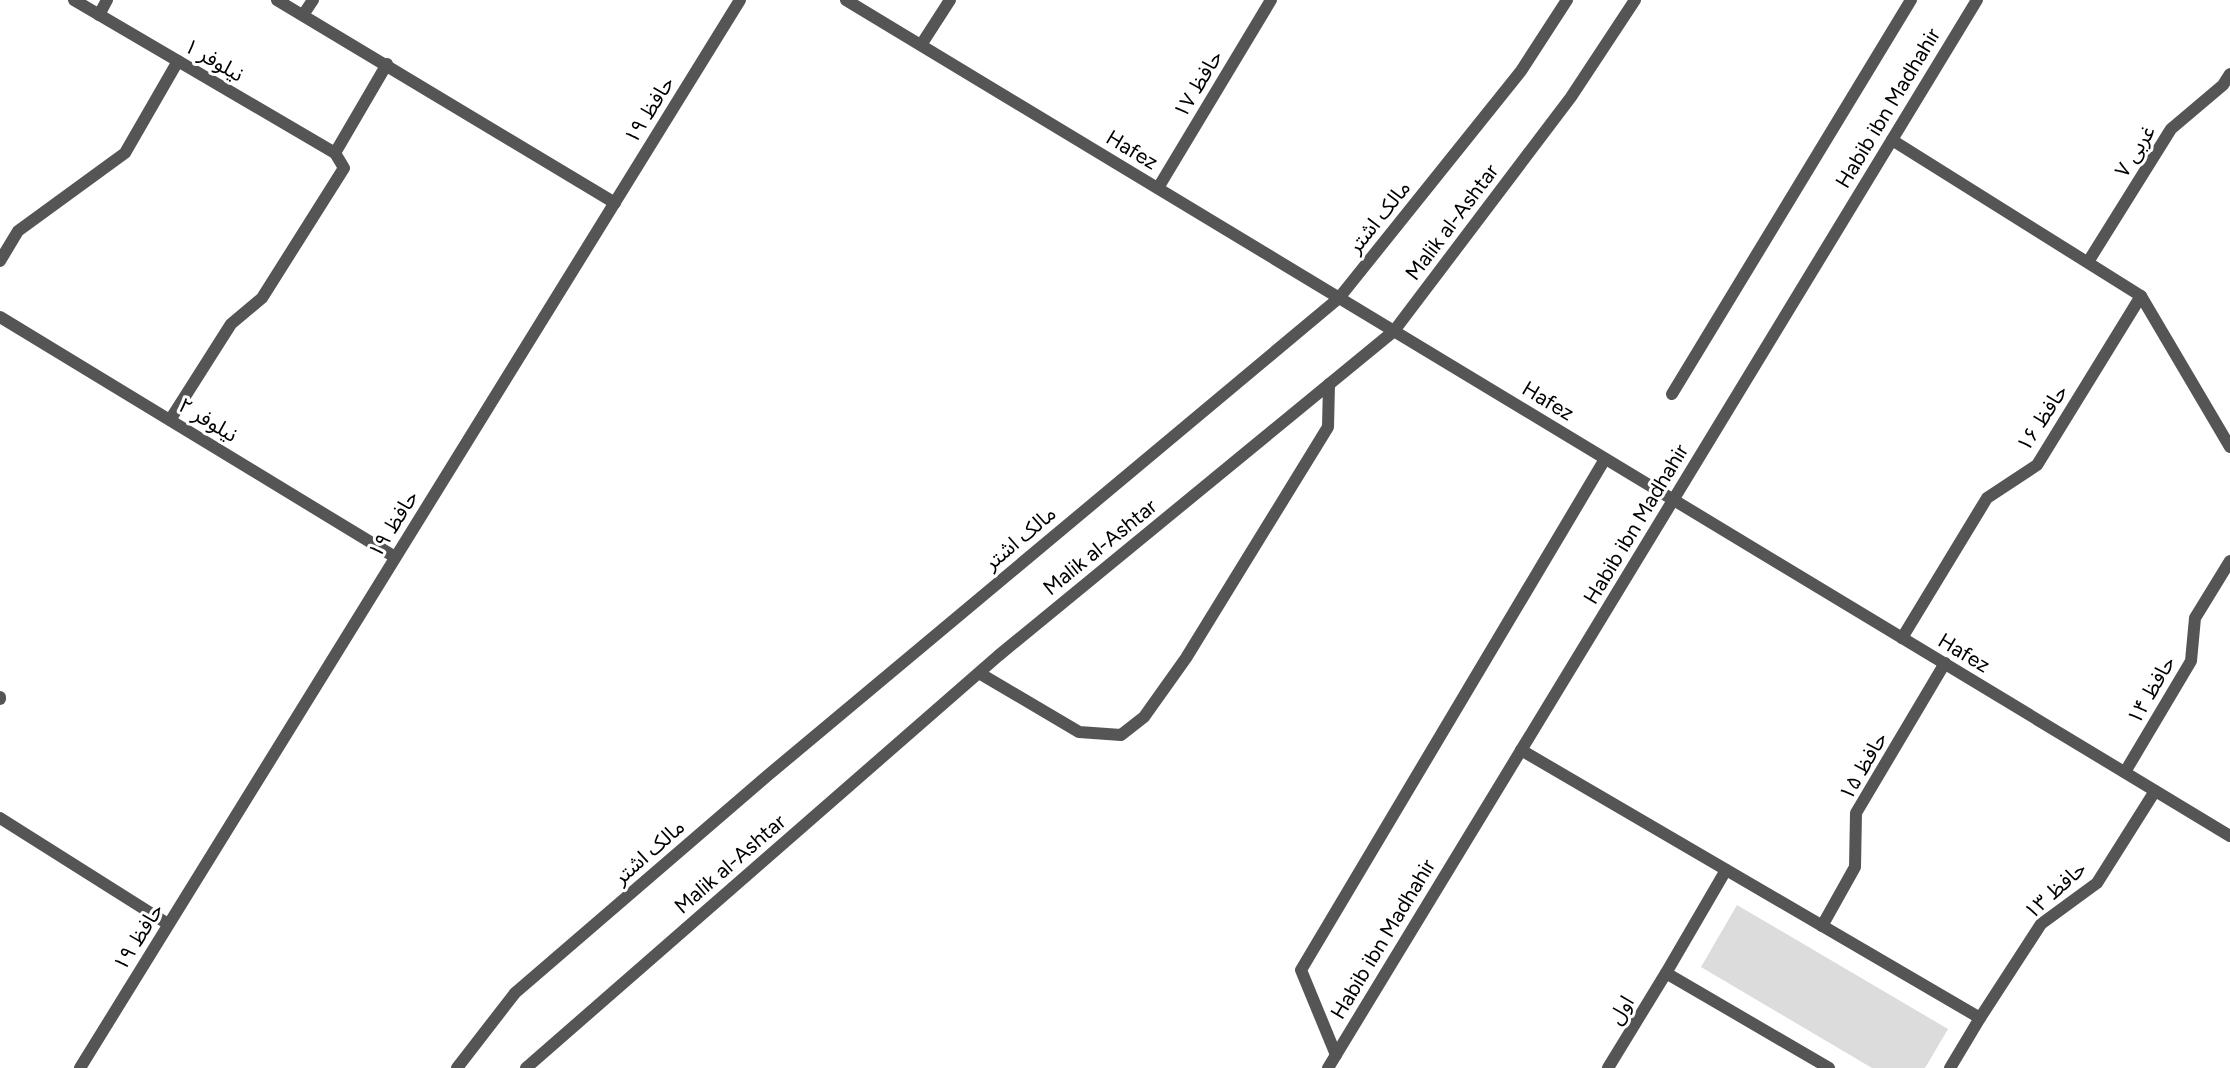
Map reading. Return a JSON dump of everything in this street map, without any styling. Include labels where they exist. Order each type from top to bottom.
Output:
[{"type":"street","name":"نیلوفر ۱","points":[[74,0],[335,153]]},
{"type":"street","points":[[99,15],[107,0]]},
{"type":"street","points":[[277,0],[615,203]]},
{"type":"street","points":[[303,15],[313,0]]},
{"type":"street","name":"حافظ ۱۹","points":[[80,1068],[740,0]]},
{"type":"street","name":"Hafez","points":[[846,0],[2230,836]]},
{"type":"street","points":[[921,45],[950,0]]},
{"type":"street","name":"حافظ ۱۷","points":[[1158,188],[1271,0]]},
{"type":"street","name":"مالک اشتر","points":[[457,1068],[515,993],[776,768],[1339,298],[1521,71],[1567,0]]},
{"type":"street","name":"Malik al-Ashtar","points":[[526,1068],[979,673],[1394,331],[1571,97],[1635,0]]},
{"type":"street","points":[[1672,394],[1911,0]]},
{"type":"street","name":"Habib ibn Madhahir","points":[[1328,1068],[1977,0]]},
{"type":"street","points":[[0,261],[18,231],[125,153],[178,61]]},
{"type":"street","points":[[170,420],[231,324],[262,298],[344,168],[335,153],[387,64]]},
{"type":"street","name":"۷ غربی","points":[[2088,262],[2171,129],[2223,85],[2230,74]]},
{"type":"street","points":[[1892,140],[2142,296],[2230,447]]},
{"type":"street","name":"حافظ ۱۶","points":[[1902,638],[1987,498],[2037,465],[2142,296]]},
{"type":"street","name":"نیلوفر ۲","points":[[0,317],[396,557]]},
{"type":"street","points":[[979,673],[1080,732],[1121,735],[1144,717],[1186,658],[1328,427],[1329,384]]},
{"type":"street","points":[[1336,1055],[1300,970],[1605,459]]},
{"type":"street","name":"حافظ ۱۴","points":[[2125,772],[2191,661],[2195,618],[2230,561]]},
{"type":"street","name":"حافظ ۱۵","points":[[1822,926],[1855,867],[1856,813],[1945,663]]},
{"type":"street","points":[[1521,750],[1980,1018]]},
{"type":"street","name":"حافظ ۱۳","points":[[1950,1068],[2041,924],[2097,884],[2155,791]]},
{"type":"street","points":[[0,818],[168,924]]},
{"type":"street","name":"اول","points":[[1608,1068],[1726,870]]},
{"type":"street","points":[[1666,973],[1829,1068]]},
{"type":"shaded area","points":[[1737,905],[1948,1029],[1925,1068],[1872,1068],[1701,967]]}]
